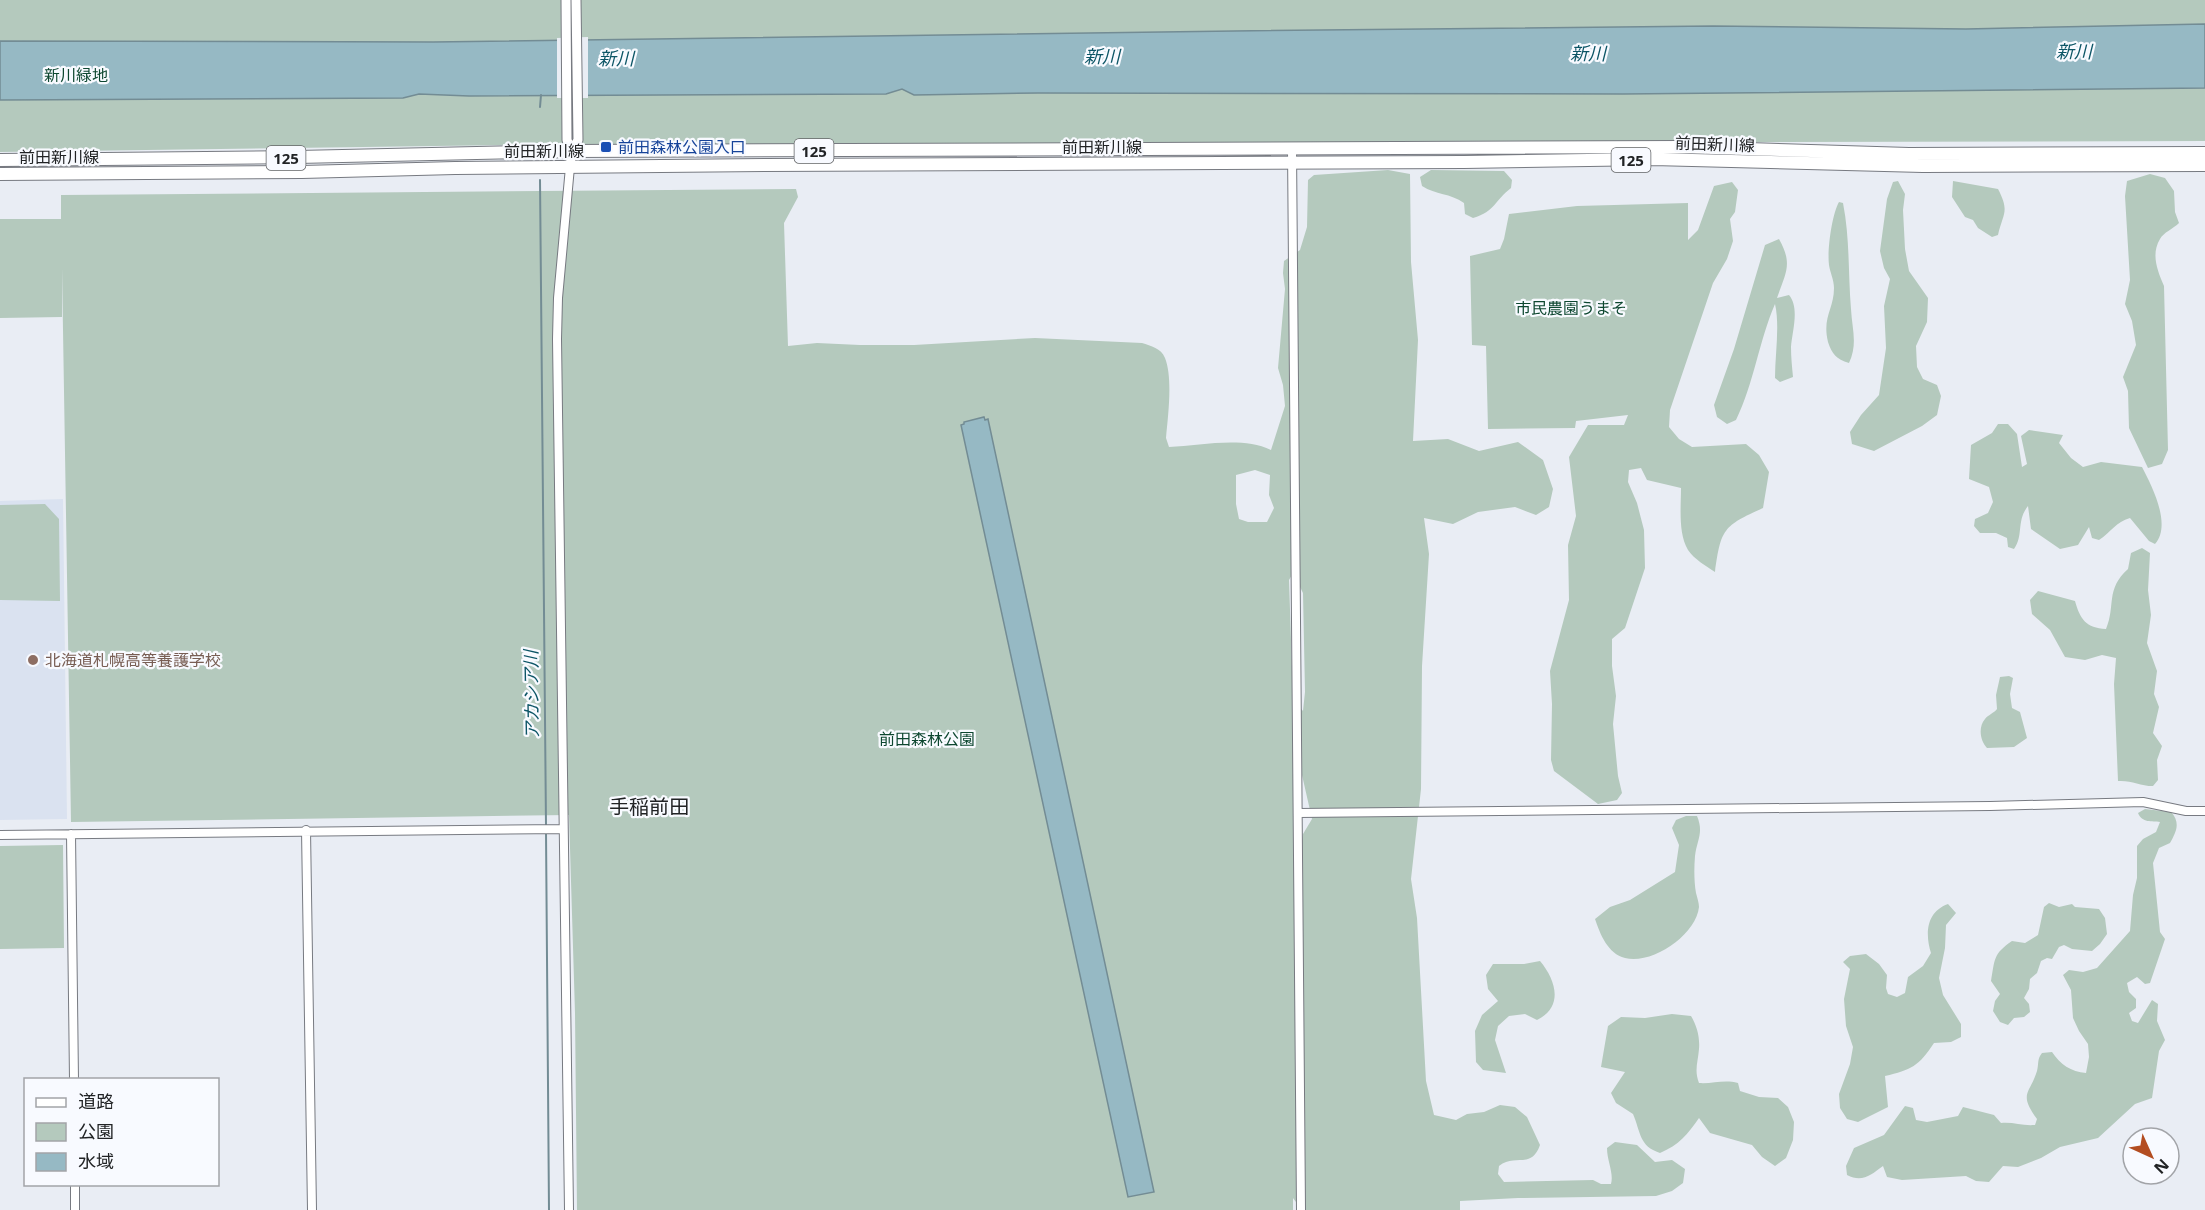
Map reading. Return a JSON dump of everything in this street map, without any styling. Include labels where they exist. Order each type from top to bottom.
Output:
[{"type":"main road","name":"前田新川線","points":[[0,160],[334,157],[572,144],[1292,149],[1683,147],[1910,154],[2205,153]]},
{"type":"main road","name":"前田新川線","points":[[0,174],[302,172],[455,168],[1653,159],[1923,166],[2205,165]]},
{"type":"street","points":[[566,0],[572,144]]},
{"type":"street","points":[[569,1210],[560,829],[557,339],[558,298],[572,144],[576,0]]},
{"type":"street","points":[[1292,149],[1301,1210]]},
{"type":"street","points":[[1298,813],[1990,806],[2143,802],[2186,811],[2205,811]]},
{"type":"street","points":[[0,835],[560,829]]},
{"type":"street","points":[[306,830],[312,1210]]},
{"type":"street","points":[[70,834],[74,1078]]},
{"type":"street","points":[[75,1186],[75,1210]]},
{"type":"shaded area","name":"北海道札幌高等養護学校","points":[[63,499],[67,819],[0,820],[0,501]]},
{"type":"green space","name":"新川緑地","points":[[0,0],[2205,0],[2205,141],[508,145],[0,152]]},
{"type":"green space","name":"前田森林公園","points":[[1388,170],[1410,174],[1411,262],[1418,340],[1413,441],[1448,439],[1479,451],[1518,442],[1543,460],[1553,489],[1549,507],[1536,515],[1515,507],[1478,512],[1453,524],[1424,518],[1429,554],[1422,666],[1421,789],[1411,879],[1417,918],[1426,1081],[1434,1115],[1456,1120],[1467,1114],[1484,1112],[1500,1105],[1515,1107],[1527,1117],[1540,1145],[1532,1157],[1505,1162],[1499,1166],[1498,1174],[1504,1182],[1593,1180],[1601,1184],[1611,1184],[1612,1176],[1607,1148],[1615,1142],[1637,1145],[1655,1162],[1672,1160],[1685,1169],[1683,1183],[1672,1191],[1656,1196],[1460,1201],[1460,1210],[1302,1210],[1293,1198],[1293,1210],[577,1210],[575,1013],[569,815],[71,822],[62,268],[62,317],[0,318],[0,219],[61,219],[61,195],[796,189],[798,197],[784,223],[788,346],[817,343],[914,345],[1035,338],[1142,343],[1155,348],[1165,358],[1169,376],[1166,438],[1169,447],[1247,443],[1271,450],[1285,406],[1283,385],[1278,368],[1285,289],[1284,261],[1300,250],[1307,227],[1308,180],[1314,175]],"holes":[[[1255,470],[1270,475],[1269,495],[1274,508],[1267,522],[1248,522],[1239,519],[1236,504],[1236,475]],[[1293,573],[1303,593],[1305,692],[1303,711],[1293,699],[1289,580]],[[1302,775],[1312,819],[1303,834],[1301,848],[1296,780]]]},
{"type":"green space","points":[[1431,170],[1504,171],[1512,180],[1511,188],[1491,209],[1473,218],[1465,214],[1464,203],[1454,197],[1422,186],[1420,177]]},
{"type":"green space","points":[[2150,174],[2165,178],[2174,191],[2175,212],[2179,223],[2161,237],[2155,256],[2164,286],[2168,450],[2162,464],[2148,468],[2129,428],[2128,391],[2123,377],[2136,345],[2132,321],[2125,304],[2130,280],[2125,196],[2127,181]]},
{"type":"green space","points":[[1898,181],[1905,194],[1903,210],[1905,249],[1909,271],[1928,298],[1927,322],[1916,346],[1917,367],[1923,379],[1937,385],[1941,396],[1937,415],[1922,426],[1874,451],[1852,444],[1850,432],[1861,415],[1879,395],[1886,348],[1884,306],[1890,279],[1884,268],[1880,251],[1887,199],[1893,182]]},
{"type":"green space","points":[[1953,181],[1998,189],[2005,208],[1998,235],[1992,237],[1978,228],[1973,220],[1965,217],[1952,197]]},
{"type":"green space","name":"市民農園うまそ","points":[[1732,182],[1738,190],[1735,212],[1730,219],[1733,241],[1727,259],[1713,283],[1670,410],[1669,427],[1679,439],[1692,447],[1746,444],[1759,455],[1769,472],[1763,508],[1739,520],[1726,531],[1719,546],[1715,572],[1693,556],[1685,543],[1681,520],[1681,488],[1647,480],[1641,468],[1629,470],[1628,482],[1637,503],[1644,530],[1645,568],[1625,628],[1612,639],[1612,666],[1616,696],[1613,724],[1622,793],[1617,800],[1598,804],[1554,771],[1551,760],[1550,671],[1569,600],[1568,545],[1576,516],[1569,457],[1588,425],[1624,425],[1628,415],[1576,421],[1575,428],[1488,429],[1486,346],[1472,345],[1470,256],[1500,249],[1509,214],[1577,206],[1688,203],[1688,240],[1698,230],[1714,186]]},
{"type":"green space","points":[[1839,202],[1843,203],[1847,229],[1854,336],[1849,363],[1833,353],[1828,342],[1826,326],[1834,288],[1829,265],[1829,242]]},
{"type":"green space","points":[[1779,239],[1786,255],[1787,268],[1777,298],[1789,295],[1794,306],[1795,320],[1791,347],[1793,377],[1780,382],[1775,378],[1777,331],[1775,304],[1742,406],[1736,420],[1727,424],[1717,417],[1714,405],[1734,349],[1765,245]]},
{"type":"green space","points":[[1998,424],[2008,424],[2017,434],[2022,467],[2027,464],[2021,436],[2029,430],[2063,435],[2059,443],[2071,458],[2083,467],[2101,462],[2142,467],[2159,505],[2161,516],[2162,527],[2155,544],[2149,541],[2130,518],[2117,525],[2099,540],[2092,538],[2089,527],[2078,545],[2060,549],[2031,529],[2028,506],[2022,517],[2019,538],[2014,549],[2008,547],[2007,538],[1996,533],[1980,533],[1974,526],[1975,519],[1988,513],[1993,502],[1989,487],[1969,479],[1971,445],[1992,433]]},
{"type":"green space","points":[[45,504],[59,519],[60,601],[0,600],[0,505]]},
{"type":"green space","points":[[2142,548],[2150,553],[2148,590],[2151,615],[2147,643],[2157,671],[2154,694],[2159,707],[2153,733],[2162,746],[2157,760],[2158,780],[2153,786],[2118,781],[2114,684],[2116,658],[2102,655],[2085,660],[2065,657],[2050,630],[2032,614],[2030,600],[2038,591],[2075,601],[2085,621],[2093,627],[2106,629],[2116,584],[2128,569],[2131,553]]},
{"type":"green space","points":[[2000,677],[2013,678],[2010,694],[2012,708],[2020,712],[2027,738],[2014,747],[1987,748],[1981,738],[1981,726],[1986,718],[1997,709],[1996,695]]},
{"type":"green space","points":[[2145,809],[2171,812],[2177,824],[2170,843],[2159,848],[2153,863],[2160,932],[2165,939],[2150,983],[2145,984],[2137,977],[2127,983],[2129,992],[2136,999],[2136,1008],[2129,1013],[2132,1021],[2138,1023],[2152,1000],[2158,1004],[2157,1021],[2165,1040],[2159,1051],[2152,1098],[2135,1104],[2098,1138],[2060,1147],[2018,1167],[2003,1166],[1989,1182],[1976,1181],[1966,1176],[1902,1180],[1887,1177],[1883,1166],[1862,1178],[1847,1175],[1846,1166],[1854,1148],[1884,1135],[1905,1106],[1913,1108],[1916,1120],[1927,1122],[1958,1116],[1963,1107],[1994,1115],[2001,1123],[2035,1125],[2037,1119],[2028,1104],[2027,1094],[2042,1053],[2052,1052],[2066,1067],[2086,1073],[2089,1057],[2088,1044],[2073,1018],[2071,990],[2063,975],[2069,970],[2083,972],[2097,968],[2130,931],[2137,878],[2137,846],[2143,839],[2156,832],[2160,822],[2142,818],[2138,813]]},
{"type":"green space","points":[[1686,816],[1697,816],[1700,827],[1694,865],[1695,889],[1699,907],[1696,918],[1681,937],[1671,946],[1659,952],[1636,959],[1619,956],[1609,948],[1595,919],[1610,907],[1630,900],[1675,872],[1679,845],[1672,828],[1676,820]]},
{"type":"green space","points":[[63,845],[64,948],[0,949],[0,846]]},
{"type":"green space","points":[[2049,903],[2059,907],[2072,904],[2075,907],[2099,909],[2105,918],[2107,934],[2092,951],[2072,949],[2064,945],[2059,947],[2052,959],[2047,958],[2041,961],[2037,973],[2030,979],[2029,989],[2024,998],[2029,1004],[2030,1012],[2024,1017],[2014,1018],[2008,1025],[2000,1022],[1993,1011],[1995,1001],[2000,994],[1991,981],[1996,958],[2001,950],[2012,941],[2025,943],[2038,935],[2044,907]]},
{"type":"green space","points":[[1948,904],[1956,913],[1946,925],[1945,948],[1939,978],[1943,995],[1961,1024],[1961,1037],[1951,1042],[1934,1043],[1914,1066],[1885,1076],[1888,1107],[1858,1122],[1847,1119],[1840,1108],[1839,1094],[1850,1064],[1853,1047],[1846,1026],[1844,999],[1850,969],[1843,962],[1850,956],[1866,954],[1879,964],[1887,975],[1888,994],[1897,997],[1905,993],[1908,977],[1923,966],[1931,953],[1928,931],[1931,918],[1935,912]]},
{"type":"green space","points":[[1540,961],[1550,976],[1555,993],[1551,1008],[1546,1015],[1537,1020],[1525,1014],[1509,1016],[1498,1026],[1495,1040],[1506,1073],[1483,1070],[1476,1062],[1475,1031],[1482,1015],[1498,1001],[1488,989],[1486,975],[1493,964],[1524,964]]},
{"type":"green space","points":[[1672,1014],[1691,1016],[1695,1024],[1699,1040],[1697,1070],[1699,1083],[1728,1081],[1738,1083],[1740,1091],[1759,1097],[1778,1098],[1788,1107],[1794,1122],[1793,1140],[1786,1158],[1775,1166],[1762,1157],[1752,1145],[1710,1133],[1699,1118],[1682,1139],[1660,1153],[1644,1143],[1633,1114],[1616,1103],[1611,1093],[1625,1072],[1601,1067],[1608,1026],[1621,1017],[1645,1018]]},
{"type":"water","name":"新川","points":[[2205,24],[2205,88],[1623,94],[1038,93],[914,95],[902,89],[886,94],[469,96],[419,94],[403,98],[0,100],[0,41],[433,42],[1713,26],[1966,29]]},
{"type":"water","points":[[984,417],[985,420],[988,419],[1154,1192],[1128,1197],[961,425],[964,422]]},
{"type":"pier","points":[[588,37],[588,98],[557,98],[557,38]]},
{"type":"waterway","name":"アカシア川","points":[[540,107],[541,95]]},
{"type":"waterway","name":"アカシア川","points":[[540,180],[546,826]]},
{"type":"waterway","name":"アカシア川","points":[[546,832],[549,1210]]},
{"type":"place","name":"前田森林公園入口","points":[[606,147]]},
{"type":"place","name":"北海道札幌高等養護学校","points":[[33,660]]},
{"type":"district","name":"手稲前田","points":[[649,806]]}]
